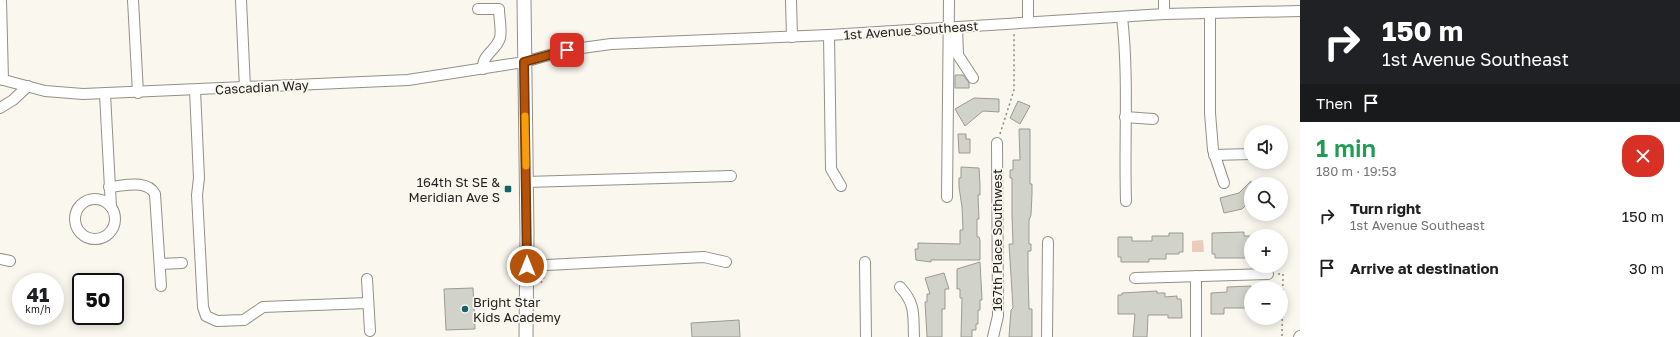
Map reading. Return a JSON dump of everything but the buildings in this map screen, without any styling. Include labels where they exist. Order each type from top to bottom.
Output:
[{"type":"main road","points":[[524,0],[527,266],[526,337]]},
{"type":"street","points":[[1,0],[2,80]]},
{"type":"street","points":[[133,0],[138,93]]},
{"type":"street","points":[[241,0],[245,88]]},
{"type":"street","points":[[791,0],[792,37]]},
{"type":"street","points":[[949,0],[958,55],[973,78]]},
{"type":"street","points":[[1028,0],[1028,22]]},
{"type":"street","points":[[1164,0],[1164,14]]},
{"type":"street","points":[[478,9],[499,9],[500,38],[496,46],[486,55],[483,63],[484,69]]},
{"type":"street","name":"1st Avenue Southeast","points":[[524,62],[567,50],[611,44],[829,35],[1164,14],[1300,11]]},
{"type":"street","points":[[1210,13],[1210,113],[1214,154],[1224,183]]},
{"type":"street","points":[[1122,17],[1126,50],[1126,201]]},
{"type":"street","points":[[947,197],[953,27]]},
{"type":"street","points":[[829,35],[831,169],[841,186]]},
{"type":"street","name":"Cascadian Way","points":[[2,80],[46,90],[83,94],[138,93],[408,80],[524,62]]},
{"type":"street","points":[[0,108],[13,100],[28,86]]},
{"type":"street","points":[[195,90],[198,178],[197,195],[203,307],[206,316],[217,321],[244,320],[263,307],[368,303]]},
{"type":"street","points":[[105,94],[110,207],[115,217],[114,225],[110,232],[104,237],[97,239],[89,239],[82,235],[77,229],[74,221],[75,213],[79,206],[85,201],[93,199],[100,200],[110,207]]},
{"type":"street","points":[[1125,118],[1153,119]]},
{"type":"street","name":"167th Place Southwest","points":[[993,337],[998,316],[996,143]]},
{"type":"street","points":[[1214,154],[1244,154]]},
{"type":"street","points":[[526,182],[731,176]]},
{"type":"street","points":[[109,187],[145,185],[154,191],[156,196],[161,286]]},
{"type":"street","points":[[1047,337],[1048,242]]},
{"type":"street","points":[[527,266],[704,257],[726,262]]},
{"type":"street","points":[[0,259],[10,261]]},
{"type":"street","points":[[865,262],[866,337]]},
{"type":"street","points":[[160,264],[182,263]]},
{"type":"street","points":[[1134,278],[1268,274]]},
{"type":"street","points":[[1196,276],[1196,337]]},
{"type":"street","points":[[367,279],[370,331]]},
{"type":"street","points":[[900,287],[909,297],[912,308],[914,337]]},
{"type":"path","points":[[996,143],[1014,90],[1014,34]]},
{"type":"path","points":[[1268,274],[1283,274],[1282,337]]},
{"type":"path","points":[[541,283],[544,277]]},
{"type":"shaded area","points":[[1203,240],[1204,252],[1192,252],[1192,241]]},
{"type":"slow traffic","points":[[525,116],[526,166]]},
{"type":"place","name":"164th St SE & Meridian Ave S","points":[[508,189]]},
{"type":"place","name":"Bright Star Kids Academy","points":[[465,309]]},
{"type":"route","points":[[527,266],[524,62],[567,50]]}]
